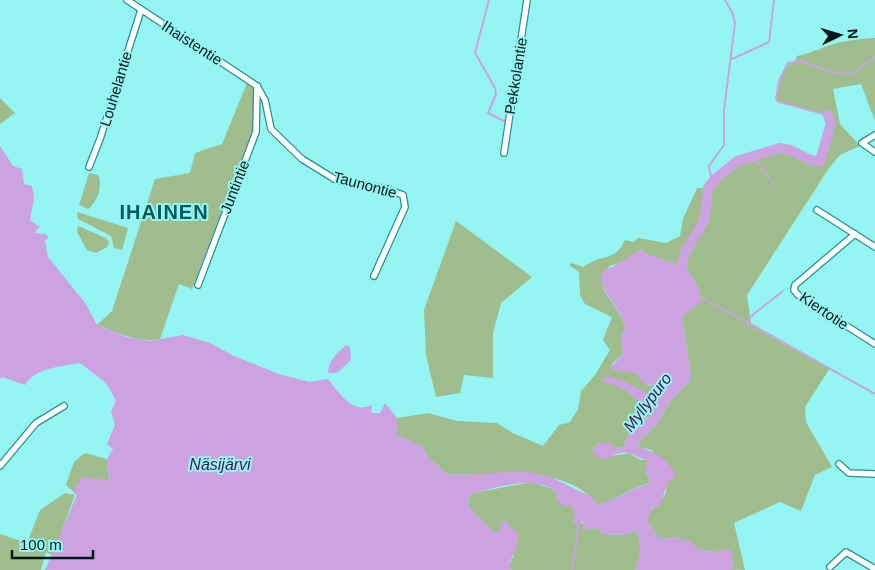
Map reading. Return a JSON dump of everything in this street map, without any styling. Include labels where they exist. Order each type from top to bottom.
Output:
[{"type":"street","name":"Ihaistentie","points":[[127,0],[257,86]]},
{"type":"street","name":"Pekkolantie","points":[[504,153],[527,0]]},
{"type":"street","name":"Louhelantie","points":[[89,167],[100,139],[141,10]]},
{"type":"street","name":"Taunontie","points":[[257,86],[265,100],[271,129],[302,159],[336,180],[386,189],[403,196],[404,207],[374,276]]},
{"type":"street","name":"Juntintie","points":[[198,285],[256,132],[257,86]]},
{"type":"street","points":[[875,135],[862,143],[875,152]]},
{"type":"street","points":[[817,210],[875,247]]},
{"type":"street","name":"Kiertotie","points":[[855,234],[795,285],[794,290],[798,295],[875,344]]},
{"type":"street","points":[[0,466],[36,423],[64,406]]},
{"type":"street","points":[[839,464],[850,474],[875,474]]},
{"type":"street","points":[[830,567],[846,552],[875,569]]},
{"type":"green space","points":[[875,38],[875,121],[861,84],[833,89],[840,124],[860,146],[840,155],[829,168],[747,295],[751,323],[830,368],[805,407],[806,422],[832,467],[815,475],[801,511],[780,502],[734,523],[745,570],[730,569],[733,562],[731,555],[698,549],[688,540],[676,537],[660,539],[647,521],[651,511],[665,493],[666,481],[652,450],[639,447],[638,442],[657,424],[670,401],[689,382],[691,375],[682,319],[685,313],[697,305],[699,290],[687,268],[646,254],[641,249],[620,263],[609,266],[604,281],[603,286],[606,294],[620,315],[625,327],[621,337],[623,354],[611,365],[638,374],[648,385],[657,387],[658,393],[652,395],[634,386],[620,388],[626,389],[634,398],[652,409],[651,414],[628,435],[624,447],[615,448],[598,442],[592,452],[612,456],[630,453],[640,460],[648,460],[646,472],[651,483],[637,487],[598,505],[583,491],[567,482],[548,477],[528,474],[447,474],[428,457],[423,447],[397,435],[397,418],[428,413],[457,421],[497,423],[513,433],[543,446],[559,425],[570,422],[578,409],[581,391],[595,375],[610,350],[603,340],[612,317],[585,304],[580,295],[579,272],[569,265],[572,263],[583,267],[613,255],[625,240],[634,242],[638,238],[666,243],[680,236],[683,219],[697,188],[708,188],[731,167],[750,157],[780,148],[790,150],[810,159],[820,160],[831,123],[828,115],[779,102],[776,99],[777,88],[783,72],[790,63],[795,61],[797,56],[842,42]]},
{"type":"green space","points":[[247,83],[254,89],[253,130],[192,289],[179,284],[160,339],[144,340],[120,334],[97,325],[112,311],[155,179],[190,173],[195,153],[222,144]]},
{"type":"green space","points":[[0,98],[15,113],[0,124]]},
{"type":"green space","points":[[89,173],[98,175],[100,188],[97,198],[88,209],[79,205]]},
{"type":"green space","points":[[77,212],[128,228],[122,250],[114,248],[111,236],[78,219]]},
{"type":"green space","points":[[456,221],[532,277],[501,303],[493,333],[493,378],[464,375],[460,393],[436,397],[426,355],[424,310]]},
{"type":"green space","points":[[78,226],[106,238],[109,242],[107,247],[96,253],[87,250],[77,232]]},
{"type":"green space","points":[[85,453],[107,459],[109,480],[52,555],[46,552],[41,570],[0,570],[0,534],[27,543],[40,510],[65,493],[75,495],[60,535],[77,495],[66,485],[74,462]]},
{"type":"green space","points":[[532,482],[552,489],[572,505],[575,516],[588,529],[599,528],[601,534],[628,535],[633,530],[637,532],[640,551],[635,570],[512,570],[509,565],[514,556],[501,529],[495,533],[469,508],[468,499],[473,493]]},
{"type":"water","name":"Näsijärvi","points":[[0,146],[13,166],[22,169],[24,184],[32,186],[34,197],[30,220],[40,227],[34,233],[45,234],[49,237],[45,241],[48,257],[86,304],[97,325],[127,337],[150,341],[183,335],[210,343],[234,356],[279,374],[309,382],[328,379],[341,396],[352,405],[365,407],[372,405],[371,413],[380,413],[385,403],[397,418],[397,435],[423,447],[428,457],[447,474],[464,475],[522,471],[548,476],[592,497],[598,505],[637,487],[651,483],[645,469],[648,460],[623,453],[602,459],[592,452],[598,442],[611,443],[615,448],[624,447],[628,435],[647,419],[652,409],[633,397],[625,389],[604,382],[604,377],[616,378],[654,395],[658,393],[657,387],[641,382],[638,374],[612,370],[610,368],[623,354],[621,337],[625,327],[623,319],[604,288],[601,272],[620,263],[641,249],[646,254],[687,268],[699,290],[702,301],[686,313],[682,319],[691,376],[689,382],[670,401],[657,424],[638,442],[639,447],[656,454],[666,461],[676,476],[667,484],[660,506],[652,508],[647,521],[660,539],[676,537],[688,540],[697,547],[711,552],[728,549],[731,551],[733,562],[730,569],[742,570],[635,570],[640,551],[637,532],[633,530],[628,535],[601,534],[599,528],[582,530],[583,522],[581,521],[577,526],[572,520],[575,516],[572,505],[565,507],[556,500],[557,493],[548,487],[528,483],[473,493],[468,499],[469,508],[495,533],[501,529],[500,523],[506,520],[510,528],[517,531],[518,543],[509,565],[512,570],[45,570],[77,495],[73,492],[82,477],[109,480],[107,459],[113,449],[107,444],[115,425],[111,411],[116,401],[106,383],[80,363],[42,371],[25,385],[2,377],[0,379]]},
{"type":"water","points":[[346,345],[350,347],[351,360],[337,373],[328,373],[331,361]]},
{"type":"waterway","points":[[489,0],[475,53],[495,88],[496,94],[488,113],[504,121]]},
{"type":"waterway","points":[[712,182],[709,166],[724,145],[724,110],[735,23],[732,12],[725,0]]},
{"type":"waterway","points":[[732,59],[769,42],[774,0]]},
{"type":"waterway","name":"Myllypuro","points":[[828,115],[779,102],[776,99],[779,81],[788,63],[802,61],[833,73],[852,74],[875,57]]},
{"type":"waterway","name":"Myllypuro","points":[[682,279],[682,263],[685,253],[705,217],[708,188],[714,180],[737,161],[780,148],[790,150],[815,161],[820,161],[831,123],[828,115]]},
{"type":"waterway","points":[[753,156],[773,183]]},
{"type":"waterway","points":[[748,324],[750,317],[783,291]]},
{"type":"waterway","points":[[701,297],[875,394]]},
{"type":"waterway","points":[[572,570],[579,523]]},
{"type":"district","name":"IHAINEN","points":[[164,212]]}]
